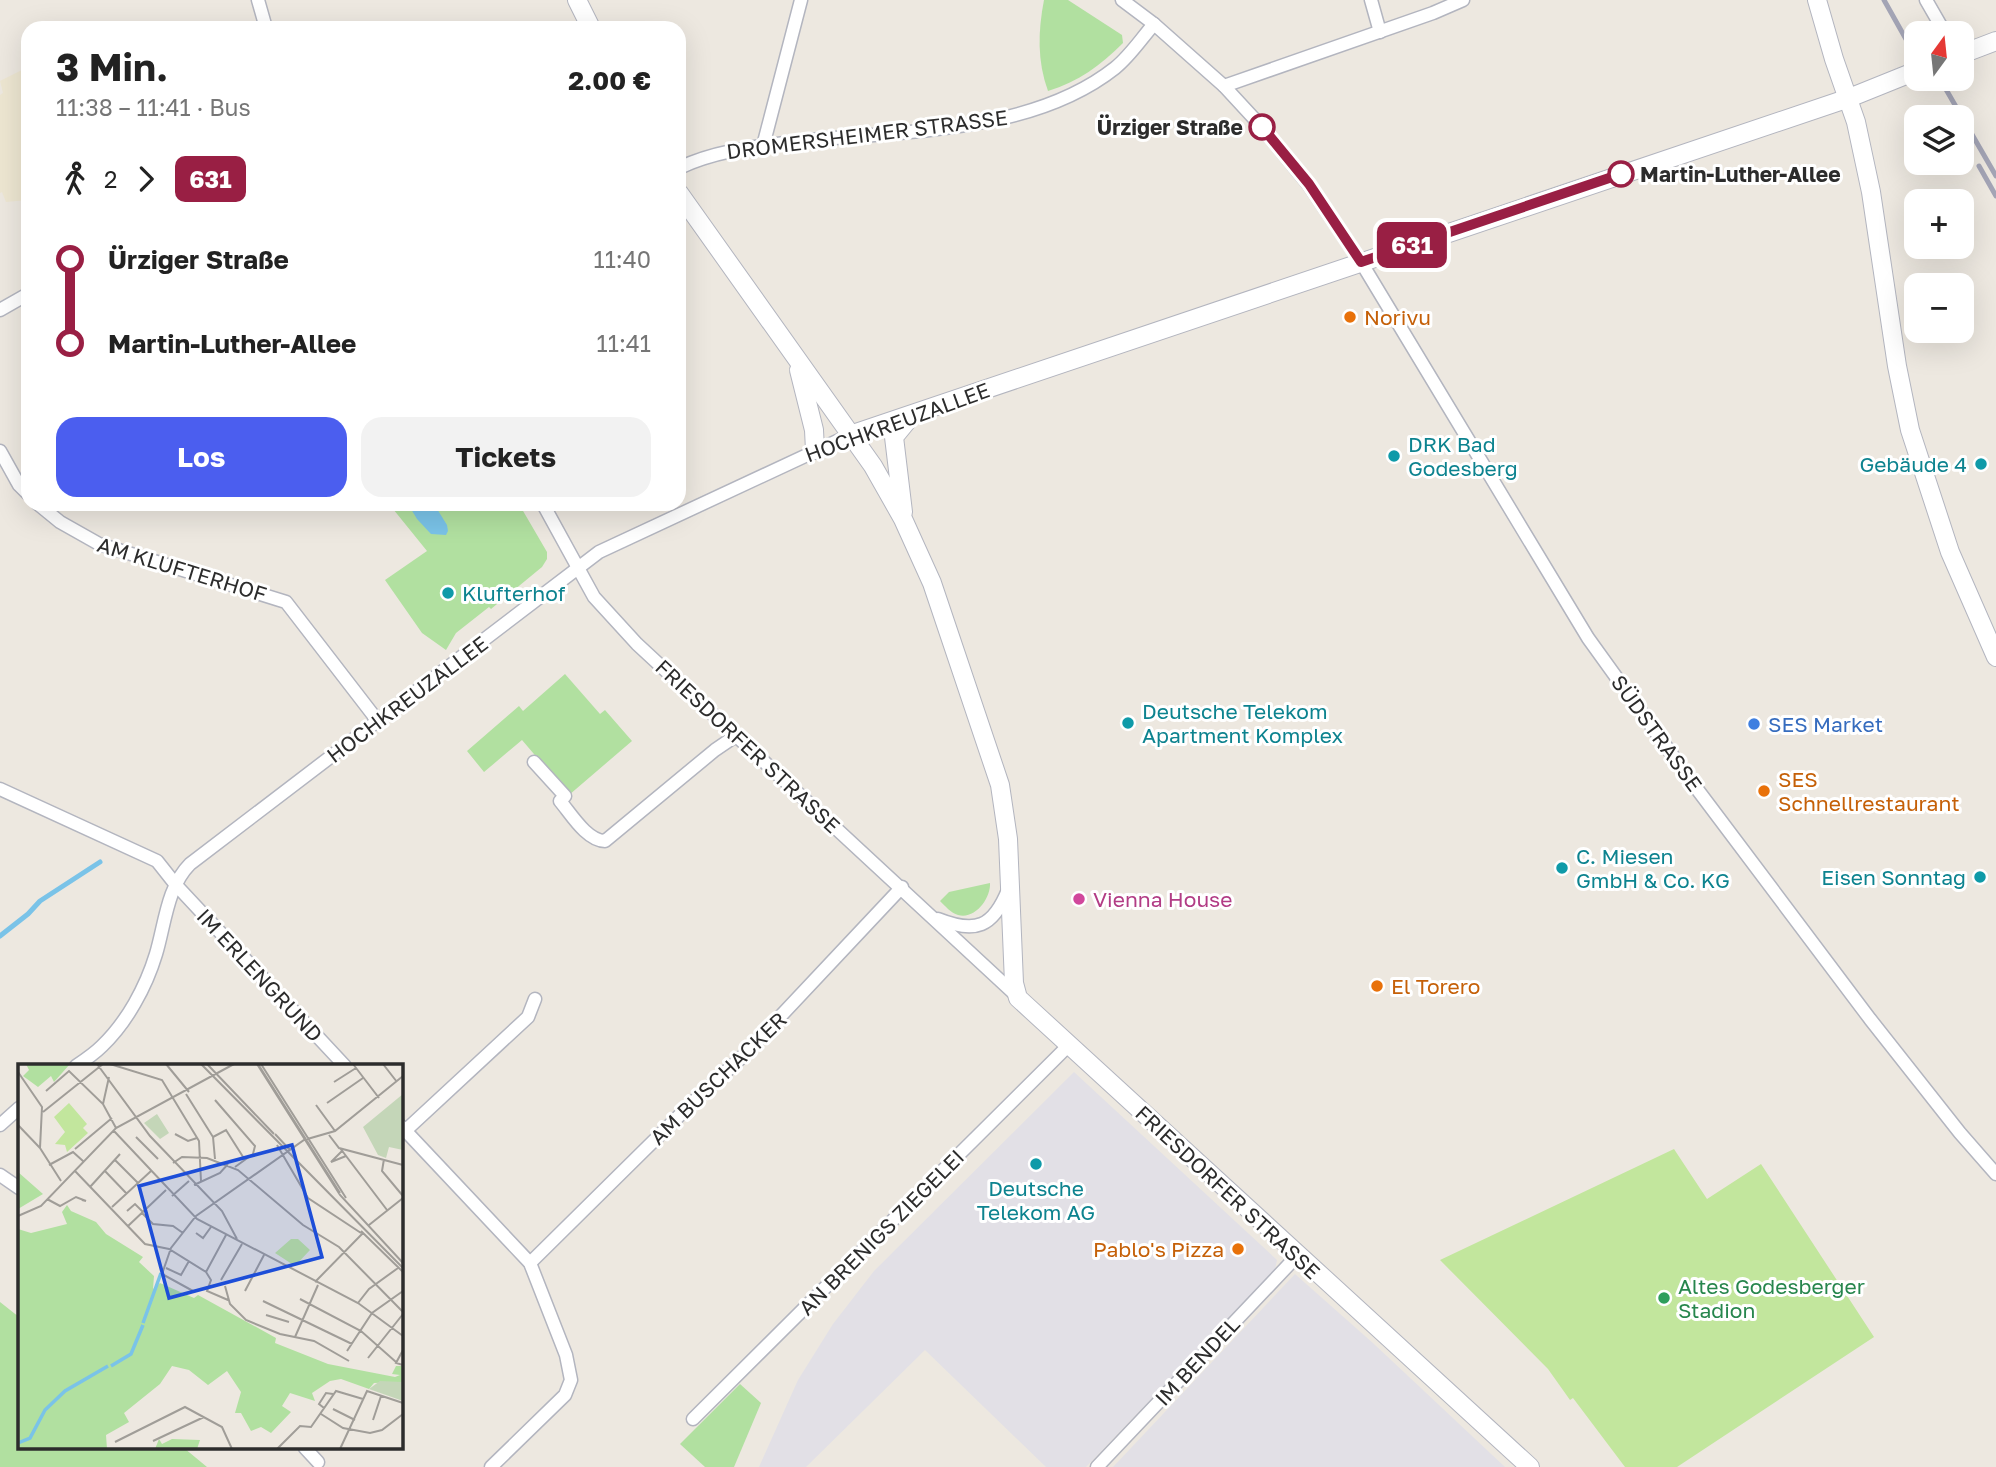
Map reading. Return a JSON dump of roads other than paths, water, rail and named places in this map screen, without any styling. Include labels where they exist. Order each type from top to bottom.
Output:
[{"type":"street","points":[[258,0],[264,21]]},
{"type":"street","points":[[577,0],[588,21]]},
{"type":"street","points":[[764,146],[801,0]]},
{"type":"street","points":[[1122,0],[1154,24],[1224,86],[1261,125],[1309,184],[1361,262]]},
{"type":"street","points":[[1371,0],[1380,32]]},
{"type":"street","points":[[1224,86],[1463,0]]},
{"type":"street","points":[[1817,0],[1833,60],[1849,98],[1871,192],[1897,366],[1910,430],[1950,552],[1996,657]]},
{"type":"street","points":[[1926,0],[1937,21]]},
{"type":"street","name":"DROMERSHEIMER STRASSE","points":[[686,165],[707,156],[764,146],[928,129],[1008,117],[1028,111],[1067,96],[1116,68],[1154,24]]},
{"type":"street","points":[[1974,49],[1996,41]]},
{"type":"street","name":"HOCHKREUZALLEE","points":[[686,510],[850,435],[1849,98],[1904,76]]},
{"type":"street","points":[[686,203],[873,466],[903,519],[932,583],[1000,785],[1008,839],[1014,983],[1018,998]]},
{"type":"street","name":"SÜDSTRASSE","points":[[1361,262],[1588,638],[1683,770],[1870,1019],[1996,1174]]},
{"type":"street","points":[[0,310],[21,298]]},
{"type":"street","points":[[797,360],[814,430],[815,450]]},
{"type":"street","points":[[903,519],[894,437],[915,412]]},
{"type":"street","points":[[0,451],[21,487]]},
{"type":"street","name":"AM KLUFTERHOF","points":[[47,511],[60,522],[99,544],[286,602],[377,720]]},
{"type":"street","name":"FRIESDORFER STRASSE","points":[[547,511],[594,597],[637,644],[1297,1256],[1530,1467]]},
{"type":"street","name":"HOCHKREUZALLEE","points":[[79,1064],[102,1046],[138,997],[156,953],[176,885],[181,873],[190,864],[579,568],[612,545],[685,511]]},
{"type":"street","points":[[534,762],[565,796],[560,800],[588,834],[599,841],[606,841],[715,750],[737,735]]},
{"type":"street","name":"IM ERLENGRUND","points":[[0,789],[157,861],[176,885],[343,1064]]},
{"type":"street","name":"FRIESDORFER STRASSE","points":[[928,915],[950,924],[982,926],[1001,906],[1011,883]]},
{"type":"street","name":"AM BUSCHACKER","points":[[530,1263],[745,1054],[902,887]]},
{"type":"street","points":[[491,1467],[565,1395],[571,1380],[566,1354],[530,1263],[403,1129],[527,1017],[535,999]]},
{"type":"street","name":"AN BRENIGS ZIEGELEI","points":[[693,1419],[1069,1045]]},
{"type":"street","points":[[0,1125],[18,1109]]},
{"type":"street","points":[[0,1175],[18,1187]]},
{"type":"street","name":"IM BENDEL","points":[[1097,1467],[1297,1256]]},
{"type":"street","points":[[307,1450],[318,1462]]},
{"type":"water","points":[[412,511],[438,511],[448,531],[446,535],[431,534]]},
{"type":"waterway","points":[[0,936],[40,901],[100,862]]},
{"type":"railway","points":[[1884,0],[1904,36]]},
{"type":"railway","points":[[1947,91],[1996,176]]},
{"type":"railway","points":[[1979,166],[1996,196]]},
{"type":"place","name":"Ürziger Straße","points":[[1262,127]]},
{"type":"place","name":"Martin-Luther-Allee","points":[[1621,174]]},
{"type":"place","name":"Norivu","points":[[1350,317]]},
{"type":"place","name":"DRK Bad Godesberg","points":[[1394,456]]},
{"type":"place","name":"Gebäude 4","points":[[1981,464]]},
{"type":"place","name":"Klufterhof","points":[[448,593]]},
{"type":"place","name":"Deutsche Telekom Apartment Komplex","points":[[1128,723]]},
{"type":"place","name":"SES Market","points":[[1754,724]]},
{"type":"place","name":"SES Schnellrestaurant","points":[[1764,791]]},
{"type":"place","name":"C. Miesen GmbH & Co. KG","points":[[1562,868]]},
{"type":"place","name":"Eisen Sonntag","points":[[1980,877]]},
{"type":"place","name":"Vienna House","points":[[1079,899]]},
{"type":"place","name":"El Torero","points":[[1377,986]]},
{"type":"place","name":"Deutsche Telekom AG","points":[[1036,1164]]},
{"type":"place","name":"Pablo's Pizza","points":[[1238,1249]]},
{"type":"place","name":"Altes Godesberger Stadion","points":[[1664,1298]]}]
